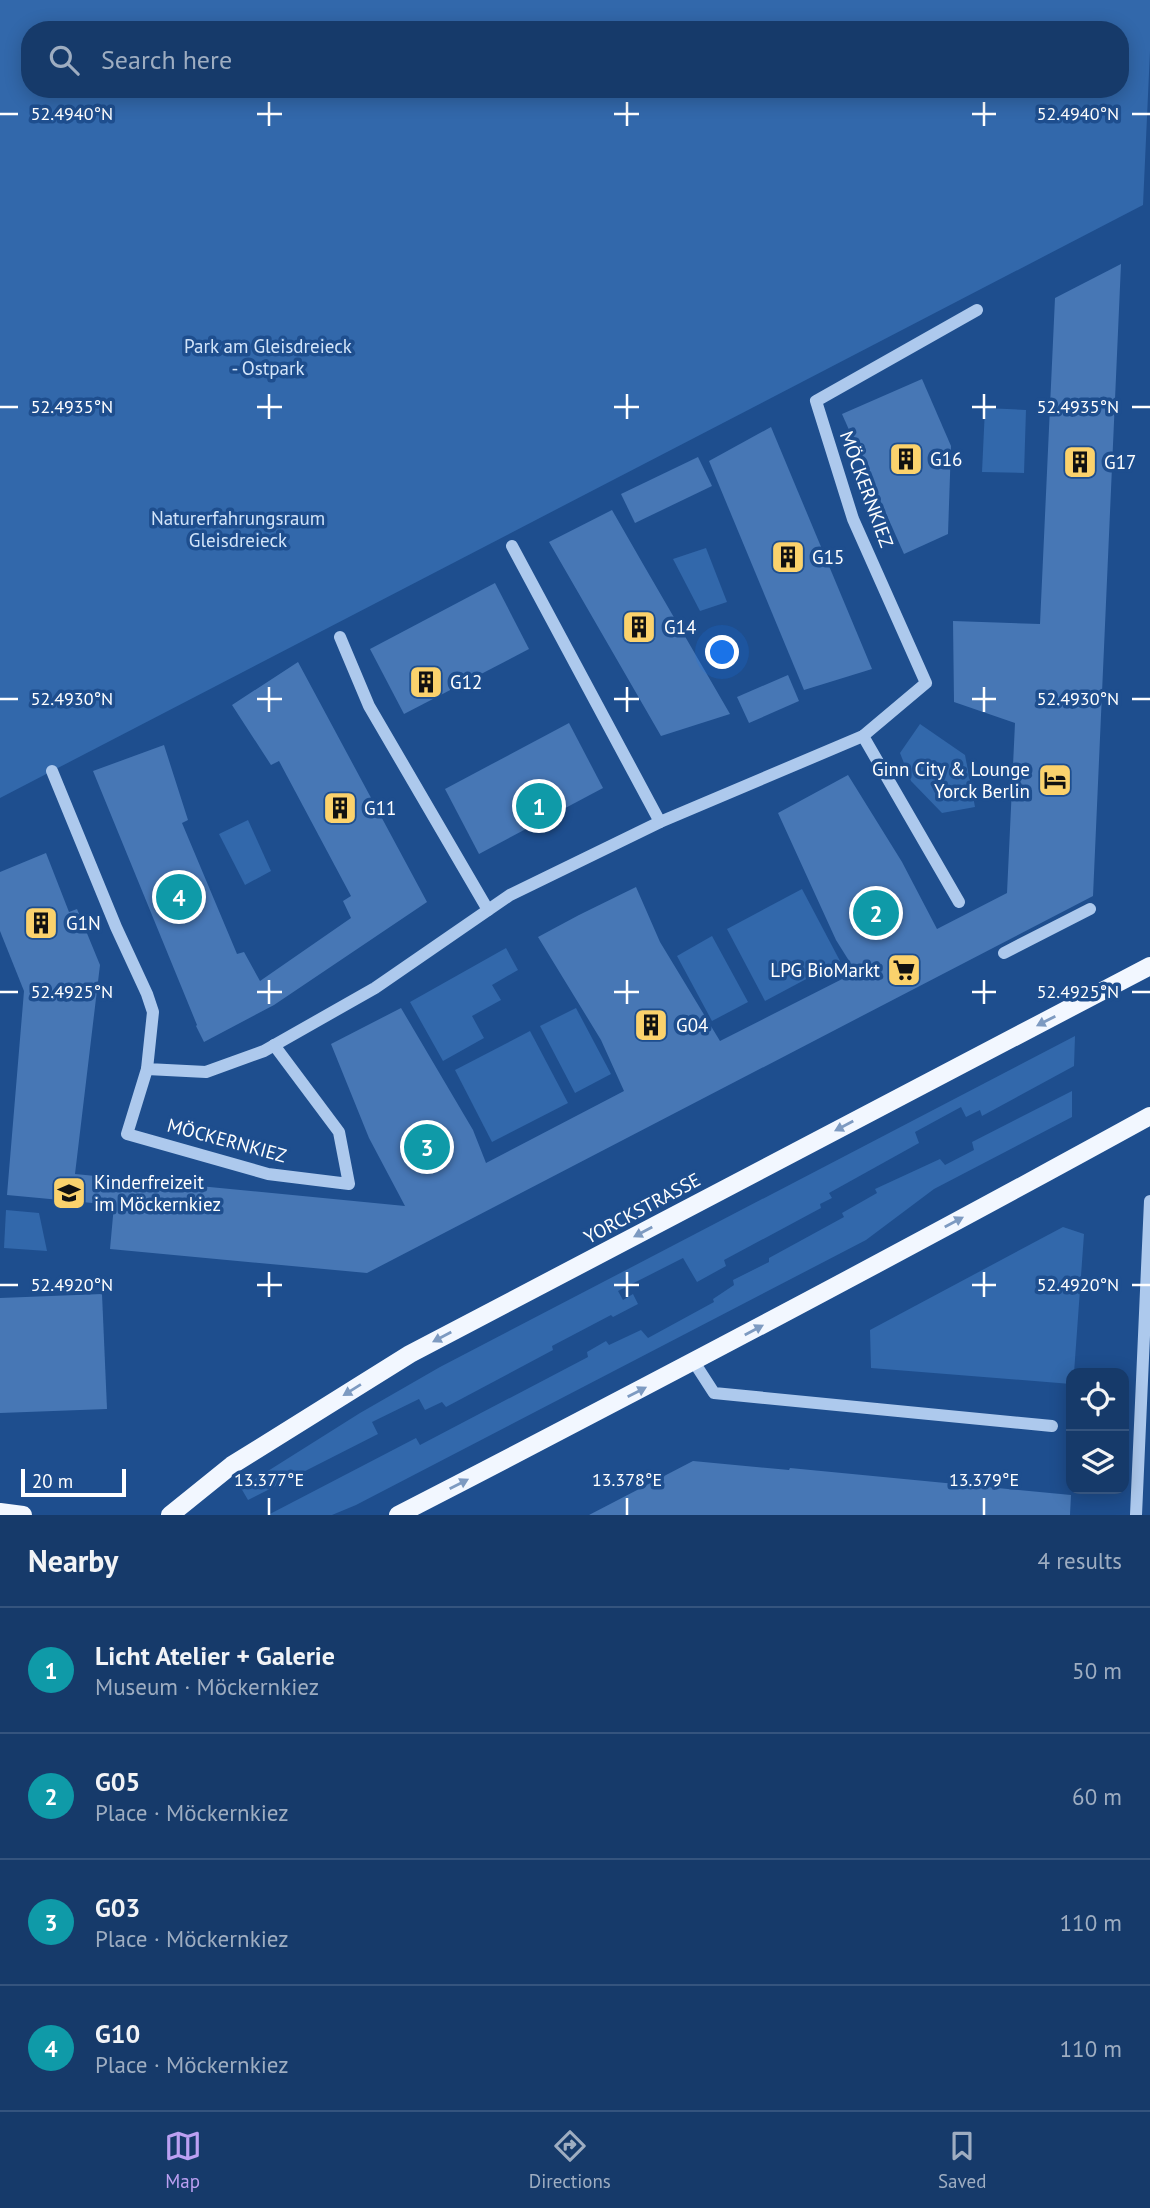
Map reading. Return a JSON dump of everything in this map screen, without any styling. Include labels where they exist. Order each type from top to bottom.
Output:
[{"type":"main road","name":"YORCKSTRASSE","points":[[170,1515],[232,1465],[410,1354],[1150,966]]},
{"type":"main road","points":[[398,1515],[694,1362],[1150,1116]]},
{"type":"main road","points":[[0,1512],[23,1515]]},
{"type":"street","name":"MÖCKERNKIEZ","points":[[147,1069],[206,1072],[264,1051],[374,988],[510,895],[660,822],[863,736],[926,683],[853,519],[816,401],[977,310]]},
{"type":"street","points":[[512,546],[660,822]]},
{"type":"street","points":[[340,637],[369,706],[488,910]]},
{"type":"street","points":[[863,736],[958,902]]},
{"type":"street","name":"MÖCKERNKIEZ","points":[[52,771],[153,1012],[147,1069],[127,1133],[268,1174],[349,1184],[339,1132],[274,1045]]},
{"type":"street","points":[[1004,953],[1090,909]]},
{"type":"street","points":[[1136,1515],[1145,1434],[1150,1201]]},
{"type":"street","points":[[694,1362],[714,1393],[1052,1426]]},
{"type":"green space","name":"Park am Gleisdreieck - Ostpark","points":[[0,0],[1150,0],[1143,205],[0,798]]},
{"type":"green space","points":[[985,408],[1026,410],[1024,473],[982,472]]},
{"type":"green space","points":[[706,548],[727,602],[700,611],[673,559]]},
{"type":"green space","points":[[920,724],[965,755],[975,807],[942,813],[911,781],[900,753]]},
{"type":"green space","points":[[248,820],[271,871],[245,885],[219,834]]},
{"type":"green space","points":[[802,889],[840,961],[765,1001],[727,929]]},
{"type":"green space","points":[[712,936],[748,1002],[712,1021],[677,956]]},
{"type":"green space","points":[[506,948],[518,970],[492,985],[501,1000],[472,1016],[484,1038],[443,1061],[410,1002]]},
{"type":"green space","points":[[576,1008],[611,1074],[575,1093],[540,1026]]},
{"type":"green space","points":[[530,1031],[568,1103],[492,1142],[455,1070]]},
{"type":"green space","points":[[1075,1036],[1074,1066],[982,1116],[980,1110],[966,1117],[961,1107],[915,1132],[919,1143],[829,1193],[832,1198],[820,1204],[821,1208],[724,1260],[726,1266],[697,1282],[683,1258],[618,1291],[623,1300],[633,1294],[638,1304],[552,1346],[553,1350],[446,1407],[442,1402],[425,1410],[419,1399],[372,1422],[378,1434],[248,1500],[241,1488],[360,1413],[440,1367]]},
{"type":"green space","points":[[1072,1091],[1072,1117],[934,1189],[866,1240],[356,1505],[332,1515],[268,1515],[416,1438],[420,1445],[588,1357],[587,1352],[606,1341],[609,1345],[641,1330],[648,1338],[714,1302],[713,1299],[734,1285],[733,1280],[769,1262],[769,1258],[844,1217],[842,1213],[877,1193],[875,1189],[940,1159],[945,1165],[974,1150],[972,1142]]},
{"type":"green space","points":[[6,1210],[39,1213],[47,1251],[4,1248]]},
{"type":"green space","points":[[1063,1227],[1084,1234],[1074,1368],[1066,1368],[1066,1384],[871,1368],[870,1330]]},
{"type":"building","points":[[1121,264],[1093,896],[367,1273],[110,1249],[114,1205],[7,1195],[24,991],[0,931],[0,872],[46,853],[69,912],[77,909],[100,965],[75,1174],[405,1206],[369,1138],[331,1044],[401,1008],[473,1130],[486,1163],[624,1091],[601,1040],[538,937],[579,915],[636,887],[660,942],[720,1041],[856,972],[836,940],[778,813],[848,775],[902,862],[937,929],[1007,893],[1015,723],[954,702],[953,621],[1040,624],[1055,298]]},
{"type":"building","name":"G16","points":[[922,379],[951,446],[948,534],[904,554],[842,414]]},
{"type":"building","name":"G15","points":[[771,427],[872,669],[804,690],[709,461]]},
{"type":"building","points":[[698,457],[712,486],[635,523],[621,494]]},
{"type":"building","name":"G14","points":[[612,510],[730,714],[661,736],[549,542]]},
{"type":"building","name":"G12","points":[[495,583],[529,649],[404,714],[370,649]]},
{"type":"building","points":[[298,662],[427,902],[274,1005],[204,1042],[93,771],[164,745],[188,820],[182,823],[237,954],[244,952],[260,981],[351,918],[343,901],[351,896],[279,761],[271,765],[232,705]]},
{"type":"building","points":[[788,675],[799,701],[749,723],[737,697]]},
{"type":"building","points":[[569,723],[603,788],[479,854],[445,789]]},
{"type":"building","points":[[102,1294],[107,1409],[0,1413],[0,1298]]},
{"type":"building","points":[[693,1461],[1071,1495],[1070,1515],[589,1515]]},
{"type":"place","name":"G16","points":[[906,459]]},
{"type":"place","name":"G17","points":[[1080,462]]},
{"type":"place","name":"G15","points":[[788,557]]},
{"type":"place","name":"G14","points":[[639,627]]},
{"type":"place","name":"G12","points":[[426,682]]},
{"type":"place","name":"Ginn City & Lounge Yorck Berlin","points":[[1055,780]]},
{"type":"place","name":"Licht Atelier + Galerie","points":[[539,806]]},
{"type":"place","name":"G11","points":[[340,808]]},
{"type":"place","name":"G10","points":[[179,897]]},
{"type":"place","name":"G05","points":[[876,913]]},
{"type":"place","name":"G1N","points":[[41,923]]},
{"type":"place","name":"LPG BioMarkt","points":[[904,970]]},
{"type":"place","name":"G04","points":[[651,1025]]},
{"type":"place","name":"G03","points":[[427,1147]]},
{"type":"place","name":"Kinderfreizeit im Möckernkiez","points":[[69,1193]]},
{"type":"park label","name":"Naturerfahrungsraum Gleisdreieck","points":[[238,529]]}]
